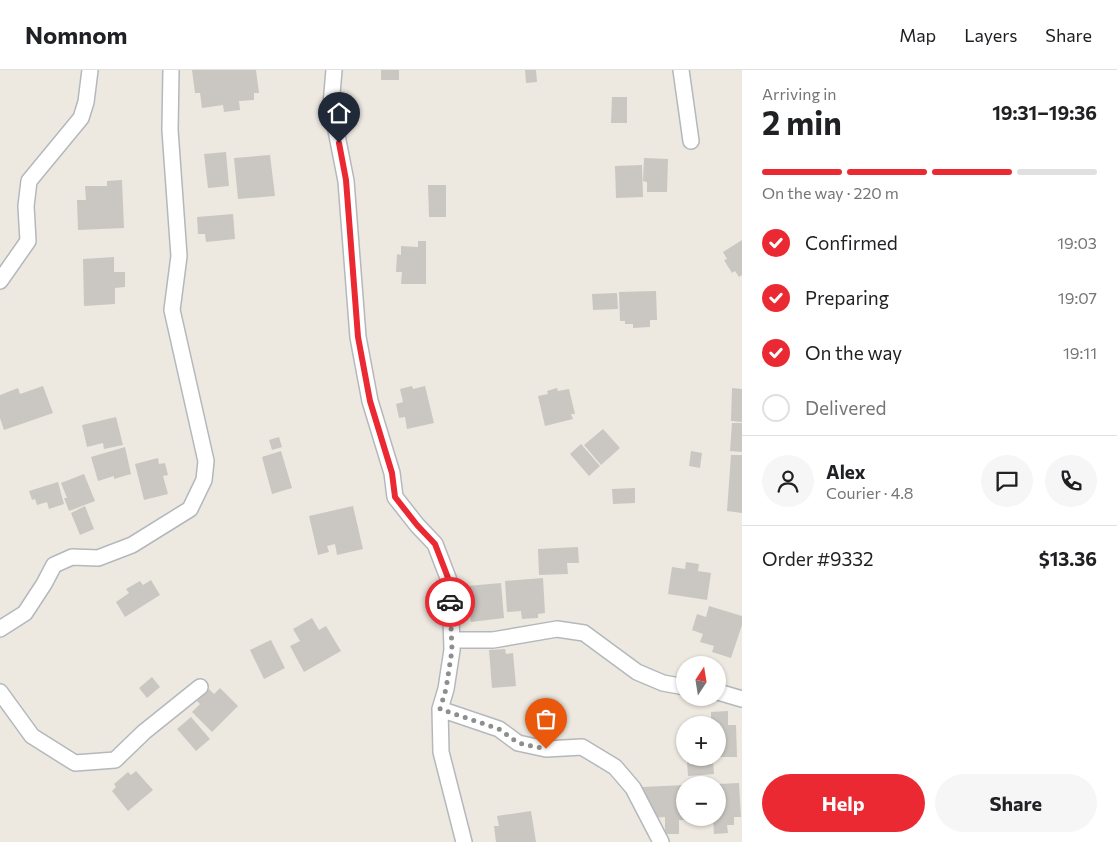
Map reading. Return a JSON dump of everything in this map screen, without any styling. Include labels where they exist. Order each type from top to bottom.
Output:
[{"type":"street","points":[[0,282],[28,241],[26,206],[29,181],[81,118],[86,102],[90,70]]},
{"type":"street","points":[[0,629],[24,613],[44,584],[54,565],[72,557],[98,558],[132,545],[190,510],[204,480],[206,461],[172,310],[179,256],[170,130],[172,70]]},
{"type":"street","points":[[334,70],[332,105],[346,180],[358,337],[370,401],[392,473],[395,497],[435,544],[450,583],[452,650],[446,689],[440,709],[441,752],[464,842]]},
{"type":"street","points":[[681,70],[691,141]]},
{"type":"street","points":[[452,640],[493,640],[557,629],[584,633],[637,672],[663,683],[676,685]]},
{"type":"street","points":[[0,692],[32,736],[75,763],[114,760],[144,732],[200,687]]},
{"type":"street","points":[[726,694],[742,699]]},
{"type":"street","points":[[440,709],[499,729],[518,743],[546,749],[582,747],[615,767],[633,788],[661,842]]},
{"type":"building","points":[[192,70],[256,70],[259,93],[254,93],[254,100],[239,101],[240,110],[224,112],[223,105],[202,108],[200,93],[195,93]]},
{"type":"building","points":[[381,70],[399,70],[399,80],[381,80]]},
{"type":"building","points":[[525,70],[536,70],[537,82],[526,83]]},
{"type":"building","points":[[612,97],[627,97],[627,123],[611,123]]},
{"type":"building","points":[[226,152],[229,186],[208,188],[204,154]]},
{"type":"building","points":[[270,155],[275,196],[238,199],[234,158]]},
{"type":"building","points":[[644,158],[668,159],[667,192],[647,192],[647,182],[643,181]]},
{"type":"building","points":[[642,165],[643,197],[616,198],[615,166]]},
{"type":"building","points":[[122,180],[124,228],[78,230],[77,200],[86,200],[85,186],[107,186],[107,181]]},
{"type":"building","points":[[428,185],[446,185],[446,217],[429,217]]},
{"type":"building","points":[[233,214],[235,239],[206,242],[205,234],[198,234],[197,217]]},
{"type":"building","points":[[742,240],[742,275],[739,277],[735,271],[732,273],[724,260],[727,259],[723,252]]},
{"type":"building","points":[[418,241],[426,241],[426,284],[401,284],[402,272],[396,272],[397,254],[401,255],[401,246],[418,247]]},
{"type":"building","points":[[114,257],[114,272],[125,272],[125,287],[115,288],[115,304],[84,306],[83,259]]},
{"type":"building","points":[[656,291],[657,320],[650,320],[650,327],[633,328],[633,324],[625,324],[625,321],[620,321],[619,292]]},
{"type":"building","points":[[617,293],[618,309],[593,310],[592,294]]},
{"type":"building","points":[[43,386],[53,413],[4,430],[0,418],[0,395],[18,388],[20,394]]},
{"type":"building","points":[[412,386],[413,389],[425,386],[434,423],[407,429],[405,417],[399,418],[396,404],[403,402],[400,389]]},
{"type":"building","points":[[557,388],[558,391],[569,389],[575,414],[571,414],[573,419],[545,426],[538,396],[548,394],[547,391]]},
{"type":"building","points":[[732,388],[742,389],[742,422],[731,421]]},
{"type":"building","points":[[116,417],[123,445],[104,449],[103,443],[87,447],[82,425]]},
{"type":"building","points":[[732,423],[742,423],[742,452],[730,451]]},
{"type":"building","points":[[603,429],[620,448],[601,465],[584,445]]},
{"type":"building","points":[[279,437],[282,447],[272,450],[269,440]]},
{"type":"building","points":[[581,444],[600,466],[589,476],[570,454]]},
{"type":"building","points":[[125,447],[131,474],[114,479],[114,476],[98,481],[91,457]]},
{"type":"building","points":[[281,451],[292,488],[272,494],[262,457]]},
{"type":"building","points":[[691,451],[702,453],[700,468],[689,466]]},
{"type":"building","points":[[731,455],[742,455],[742,513],[727,511]]},
{"type":"building","points":[[158,458],[159,464],[165,463],[168,475],[163,476],[168,494],[144,500],[135,464]]},
{"type":"building","points":[[84,474],[95,501],[69,511],[64,498],[67,498],[61,483]]},
{"type":"building","points":[[58,482],[64,504],[49,509],[47,502],[37,505],[35,499],[32,500],[29,491]]},
{"type":"building","points":[[635,488],[635,503],[613,504],[612,489]]},
{"type":"building","points":[[85,506],[94,529],[80,535],[71,513]]},
{"type":"building","points":[[353,506],[363,549],[337,555],[335,544],[327,546],[329,552],[318,555],[309,516]]},
{"type":"building","points":[[578,547],[579,563],[567,563],[568,574],[539,575],[538,549]]},
{"type":"building","points":[[686,562],[699,564],[698,571],[711,573],[707,600],[668,594],[672,567],[685,569]]},
{"type":"building","points":[[543,578],[545,613],[538,614],[538,618],[522,619],[521,611],[507,612],[505,581]]},
{"type":"building","points":[[151,580],[160,595],[125,617],[116,602],[129,593],[126,589],[140,581],[143,585]]},
{"type":"building","points":[[501,583],[504,618],[471,622],[467,586]]},
{"type":"building","points":[[709,606],[742,616],[742,625],[731,658],[712,652],[714,646],[700,642],[703,634],[692,630],[697,614],[706,617]]},
{"type":"building","points":[[312,618],[319,630],[326,626],[341,651],[304,672],[290,646],[300,641],[293,629]]},
{"type":"building","points":[[271,640],[285,668],[264,679],[250,650]]},
{"type":"building","points":[[505,649],[506,654],[513,653],[516,686],[492,688],[489,650]]},
{"type":"building","points":[[152,677],[160,687],[147,698],[139,688]]},
{"type":"building","points":[[220,688],[238,706],[212,732],[192,712],[200,704],[197,701],[209,689],[214,694]]},
{"type":"building","points":[[728,711],[728,725],[736,725],[737,757],[726,757],[726,716],[711,716],[711,712]]},
{"type":"building","points":[[191,717],[210,739],[196,751],[177,729]]},
{"type":"building","points":[[687,766],[713,766],[714,774],[688,776]]},
{"type":"building","points":[[136,771],[153,790],[128,811],[112,791],[116,787],[114,784],[128,772],[131,775]]},
{"type":"building","points":[[739,783],[741,817],[734,817],[734,825],[727,825],[728,833],[714,834],[713,826],[726,826],[726,784]]},
{"type":"building","points":[[676,785],[676,826],[679,826],[679,834],[665,834],[665,817],[651,818],[643,806],[642,787]]},
{"type":"building","points":[[531,811],[536,842],[496,842],[494,826],[499,826],[497,816]]},
{"type":"way so far","points":[[450,602],[452,650],[446,689],[440,709],[499,729],[518,743],[546,749]]},
{"type":"route","points":[[339,143],[346,180],[358,337],[370,401],[392,473],[395,497],[435,544],[450,583],[450,602]]}]
